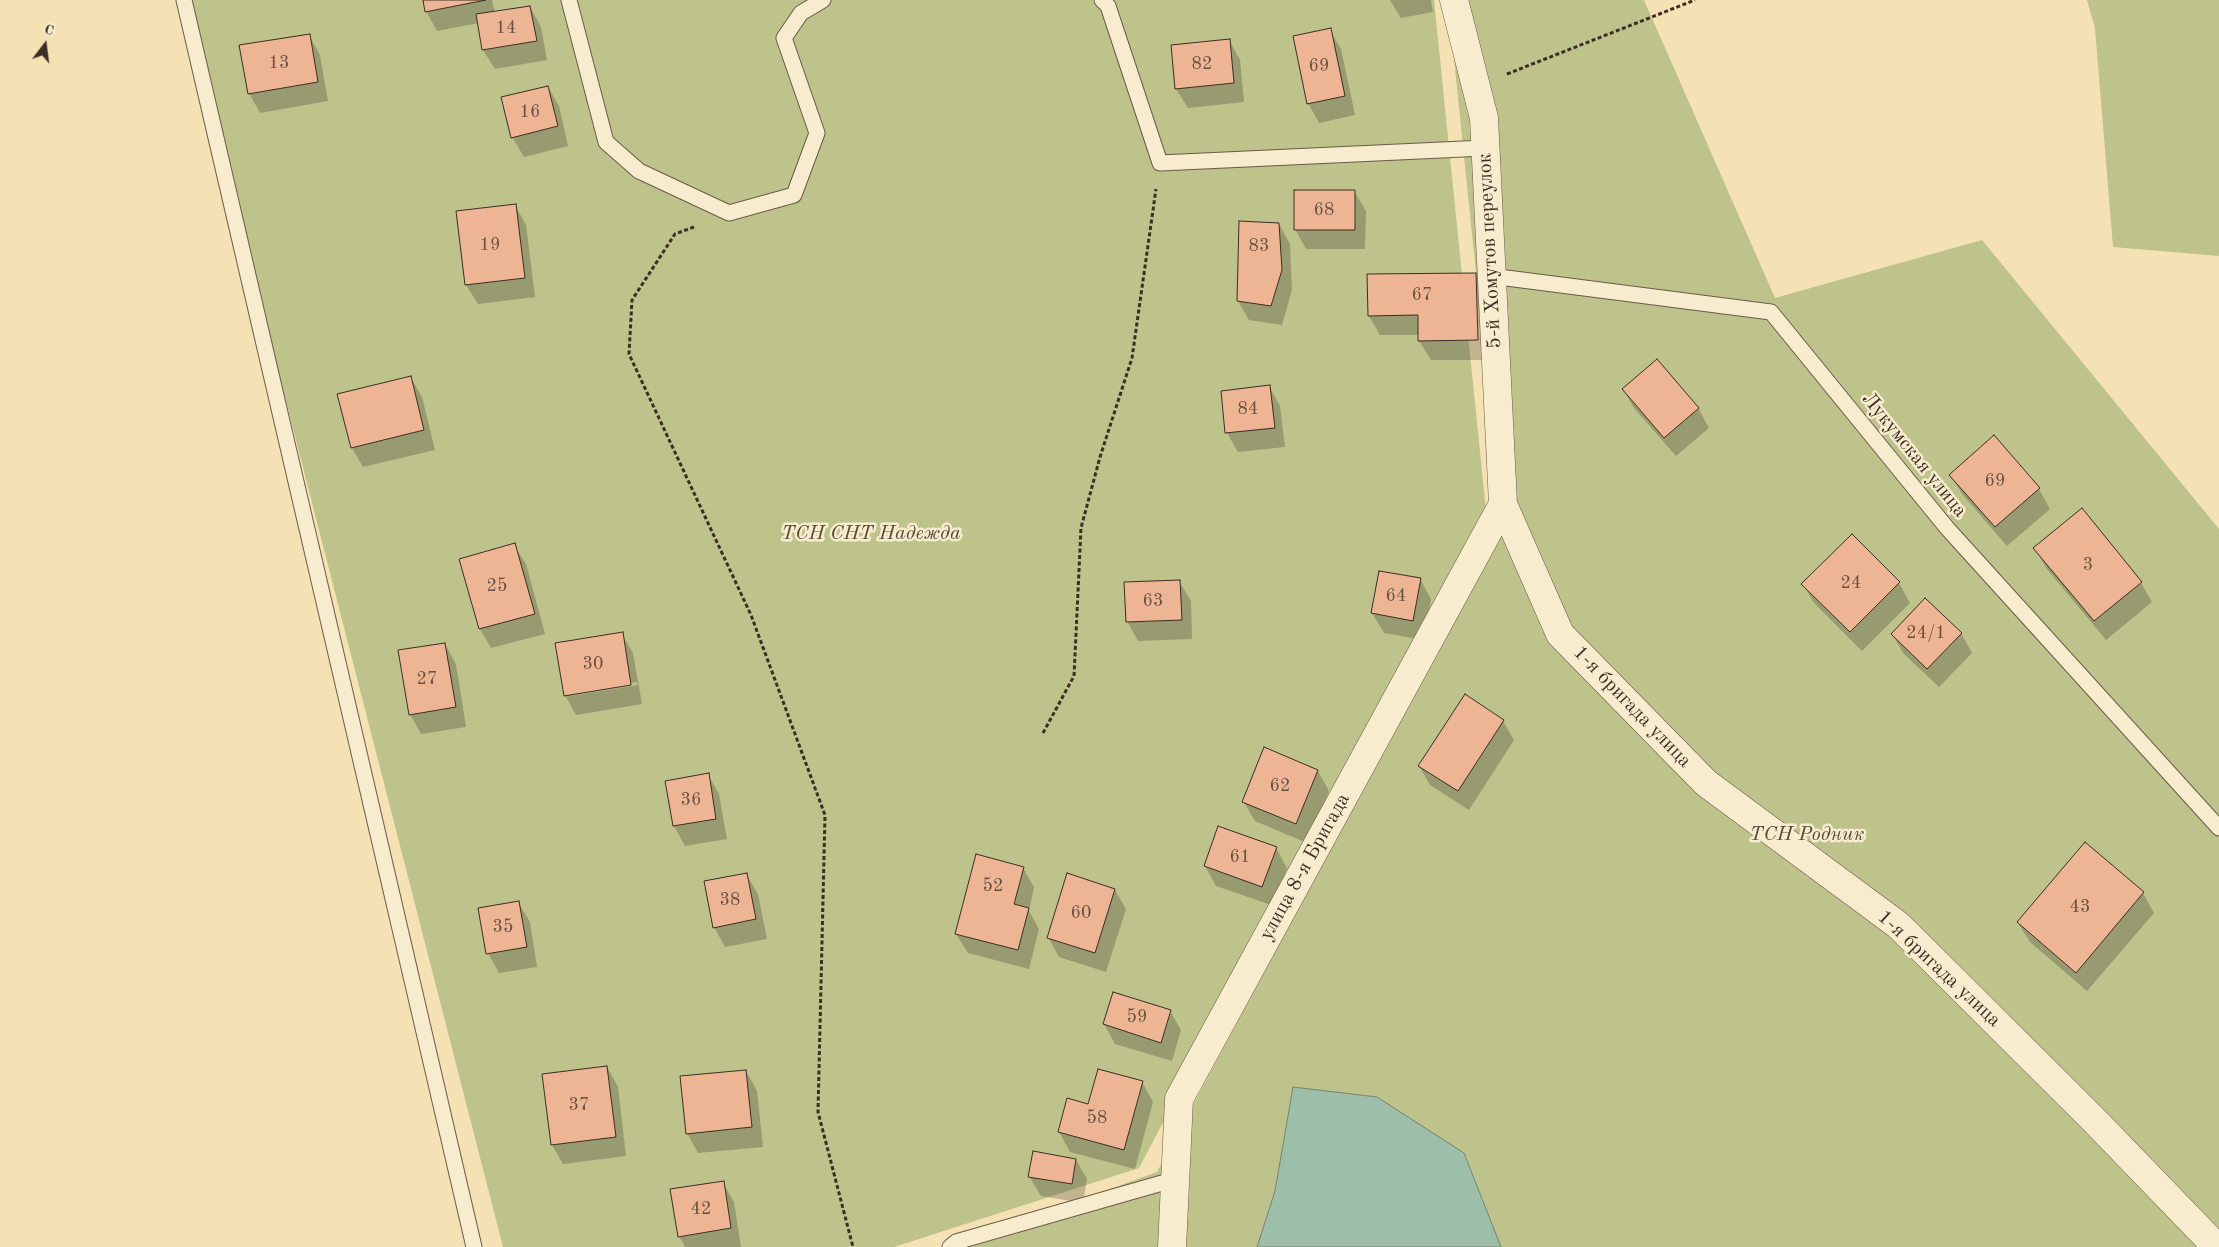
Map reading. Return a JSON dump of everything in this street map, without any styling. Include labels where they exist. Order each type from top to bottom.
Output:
[{"type":"street","name":"5-й Хомутов переулок","points":[[1454,0],[1484,118],[1503,504]]},
{"type":"street","name":"улица 8-я Бригада","points":[[1172,1247],[1179,1099],[1503,504]]},
{"type":"street","name":"1-я бригада улица","points":[[1503,504],[1560,634],[1706,783],[1898,925],[2093,1119],[2203,1244]]},
{"type":"lane","points":[[184,0],[474,1247]]},
{"type":"lane","points":[[569,0],[606,142],[639,171],[729,213],[794,196],[818,133],[784,38],[801,13],[824,0]]},
{"type":"lane","points":[[1102,0],[1108,6],[1160,163],[1485,148]]},
{"type":"lane","name":"Лукумская улица","points":[[1492,276],[1771,312],[1947,528],[2219,828]]},
{"type":"lane","points":[[950,1247],[956,1242],[1176,1179]]},
{"type":"path","points":[[1476,86],[1695,0]]},
{"type":"path","points":[[1043,733],[1074,676],[1082,528],[1100,458],[1132,358],[1160,163]]},
{"type":"path","points":[[729,213],[675,234],[632,300],[629,354],[751,615],[826,815],[818,1112],[853,1247]]},
{"type":"green space","name":"ТСН СНТ Надежда","points":[[183,0],[1434,0],[1486,511],[1139,1168],[894,1247],[503,1247]]},
{"type":"green space","name":"ТСН Родник","points":[[1448,0],[1644,0],[1775,298],[1982,240],[2219,529],[2219,1247],[949,1247],[1157,1172],[1495,543],[1476,273]]},
{"type":"green space","points":[[2087,0],[2219,0],[2219,256],[2113,247],[2095,28]]},
{"type":"shaded area","points":[[1293,1087],[1377,1097],[1464,1153],[1501,1247],[1257,1247],[1275,1191]]},
{"type":"building","points":[[423,0],[486,0],[425,12]]},
{"type":"building","points":[[530,6],[537,41],[482,50],[476,14]]},
{"type":"building","points":[[1331,28],[1345,96],[1307,104],[1293,36]]},
{"type":"building","points":[[310,34],[318,82],[248,94],[239,45]]},
{"type":"building","points":[[1230,39],[1234,83],[1175,89],[1171,45]]},
{"type":"building","points":[[548,86],[558,126],[511,138],[501,97]]},
{"type":"building","points":[[1294,190],[1355,190],[1355,230],[1294,230]]},
{"type":"building","points":[[516,204],[525,278],[465,285],[456,211]]},
{"type":"building","points":[[1239,221],[1279,223],[1282,270],[1271,306],[1237,301]]},
{"type":"building","points":[[1476,273],[1478,340],[1418,341],[1418,315],[1368,316],[1367,274]]},
{"type":"building","points":[[1657,359],[1699,408],[1664,438],[1622,389]]},
{"type":"building","points":[[411,376],[424,430],[351,448],[337,394]]},
{"type":"building","points":[[1270,385],[1275,428],[1225,433],[1221,391]]},
{"type":"building","points":[[1994,435],[2040,488],[1995,527],[1949,475]]},
{"type":"building","points":[[2082,508],[2142,582],[2094,621],[2033,548]]},
{"type":"building","points":[[1852,534],[1900,582],[1850,632],[1801,584]]},
{"type":"building","points":[[515,543],[535,614],[479,629],[459,559]]},
{"type":"building","points":[[1379,571],[1421,578],[1413,621],[1371,613]]},
{"type":"building","points":[[1180,580],[1182,620],[1126,622],[1124,582]]},
{"type":"building","points":[[1925,598],[1962,633],[1927,669],[1891,634]]},
{"type":"building","points":[[623,632],[631,685],[564,696],[555,643]]},
{"type":"building","points":[[445,643],[456,707],[409,715],[398,650]]},
{"type":"building","points":[[1465,694],[1504,720],[1458,791],[1418,766]]},
{"type":"building","points":[[1264,747],[1318,770],[1296,824],[1242,802]]},
{"type":"building","points":[[709,773],[716,819],[673,826],[665,781]]},
{"type":"building","points":[[1218,826],[1277,847],[1262,887],[1204,866]]},
{"type":"building","points":[[2085,842],[2144,892],[2076,973],[2017,922]]},
{"type":"building","points":[[976,854],[1024,867],[1014,904],[1029,908],[1018,950],[955,934]]},
{"type":"building","points":[[747,873],[756,919],[713,928],[704,881]]},
{"type":"building","points":[[1067,873],[1115,889],[1095,953],[1047,938]]},
{"type":"building","points":[[519,901],[527,947],[486,954],[478,908]]},
{"type":"building","points":[[1113,992],[1171,1010],[1161,1043],[1103,1024]]},
{"type":"building","points":[[607,1066],[616,1137],[551,1145],[542,1074]]},
{"type":"building","points":[[1098,1069],[1143,1081],[1124,1150],[1058,1132],[1067,1098],[1088,1104]]},
{"type":"building","points":[[746,1070],[752,1127],[686,1134],[680,1076]]},
{"type":"building","points":[[1033,1151],[1076,1159],[1072,1184],[1028,1177]]},
{"type":"building","points":[[724,1181],[731,1228],[678,1237],[670,1189]]}]
